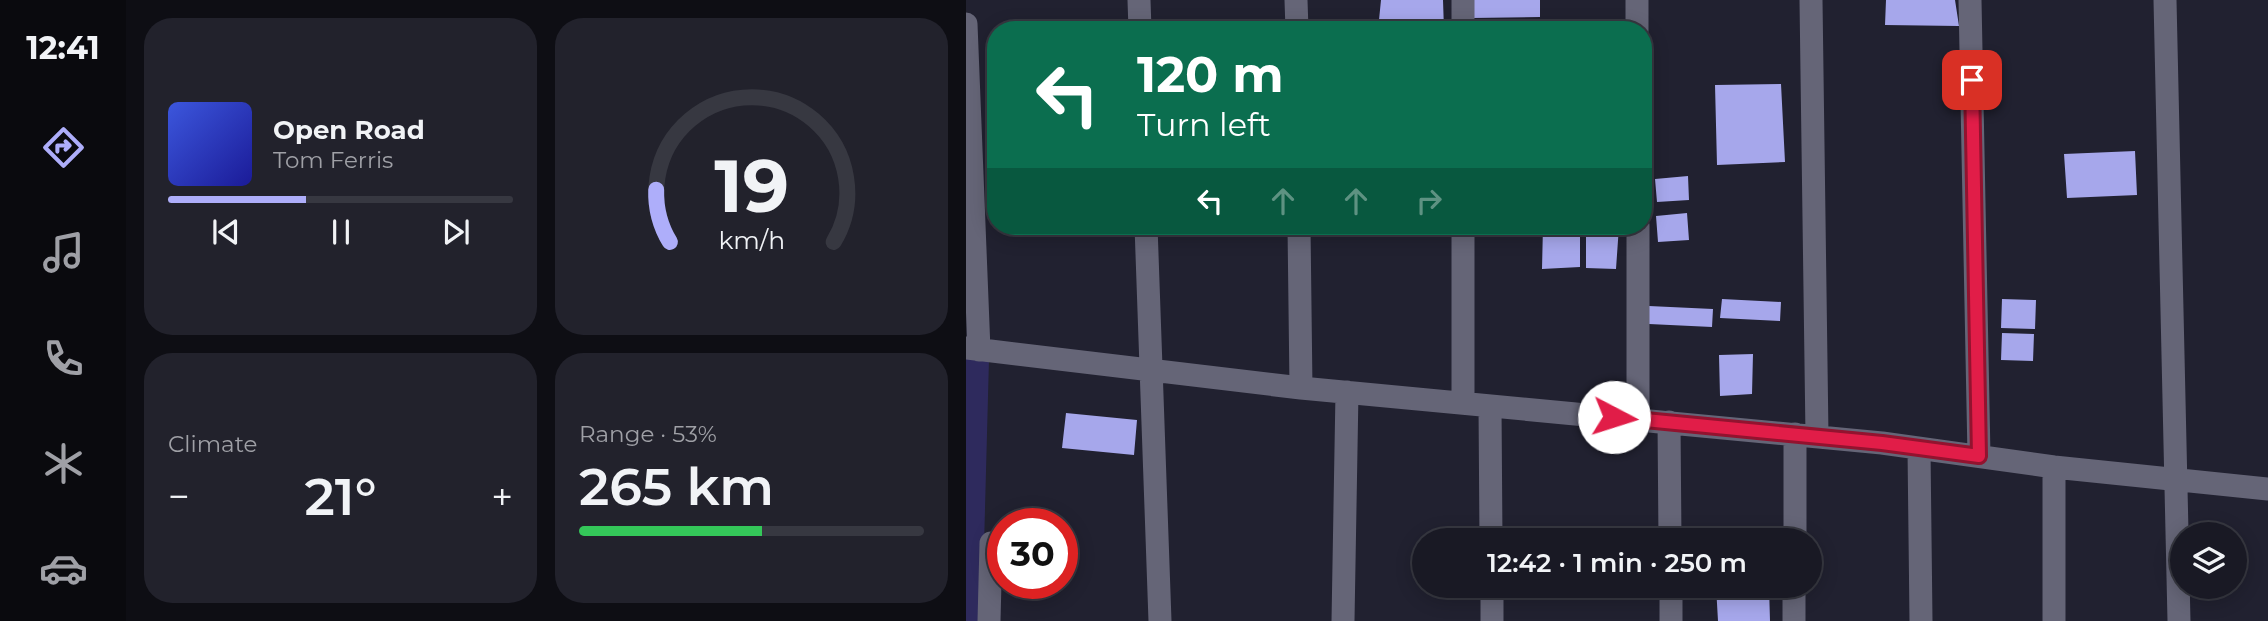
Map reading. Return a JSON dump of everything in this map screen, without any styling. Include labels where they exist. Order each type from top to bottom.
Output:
[{"type":"street","points":[[1139,0],[1140,21]]},
{"type":"street","points":[[1296,0],[1297,21]]},
{"type":"street","points":[[1462,0],[1462,21]]},
{"type":"street","points":[[1637,0],[1637,21]]},
{"type":"street","points":[[1795,528],[1806,435],[1811,0]]},
{"type":"street","points":[[1970,0],[1979,456]]},
{"type":"street","points":[[2165,0],[2179,621]]},
{"type":"street","points":[[966,24],[972,349],[1301,388],[1806,435],[2054,467],[2268,489]]},
{"type":"street","points":[[1146,235],[1160,621]]},
{"type":"street","points":[[1299,235],[1301,388]]},
{"type":"street","points":[[1463,235],[1463,403]]},
{"type":"street","points":[[1638,235],[1638,420]]},
{"type":"street","points":[[1343,621],[1347,392]]},
{"type":"street","points":[[1490,406],[1492,528]]},
{"type":"street","points":[[1668,422],[1670,528]]},
{"type":"street","points":[[1919,449],[1921,621]]},
{"type":"street","points":[[2054,467],[2054,621]]},
{"type":"street","points":[[1492,598],[1492,621]]},
{"type":"street","points":[[1671,598],[1671,621]]},
{"type":"street","points":[[1794,598],[1794,621]]},
{"type":"street","points":[[989,599],[989,621]]},
{"type":"shaded area","points":[[966,357],[989,359],[982,621],[966,621]]},
{"type":"building","points":[[1381,0],[1443,0],[1444,21],[1379,21]]},
{"type":"building","points":[[1473,0],[1540,0],[1540,17],[1472,18]]},
{"type":"building","points":[[1886,0],[1955,0],[1959,26],[1885,25]]},
{"type":"building","points":[[1781,84],[1785,162],[1717,165],[1715,85]]},
{"type":"building","points":[[2135,151],[2137,195],[2067,198],[2064,154]]},
{"type":"building","points":[[1688,176],[1689,200],[1657,202],[1655,179]]},
{"type":"building","points":[[1687,213],[1689,240],[1658,242],[1656,216]]},
{"type":"building","points":[[1543,235],[1580,235],[1580,267],[1542,269]]},
{"type":"building","points":[[1586,235],[1618,235],[1616,269],[1586,268]]},
{"type":"building","points":[[1722,299],[1781,302],[1780,321],[1720,318]]},
{"type":"building","points":[[2002,299],[2036,300],[2035,329],[2001,328]]},
{"type":"building","points":[[1649,306],[1713,309],[1712,327],[1649,324]]},
{"type":"building","points":[[2002,333],[2034,334],[2033,361],[2001,360]]},
{"type":"building","points":[[1753,354],[1752,394],[1720,396],[1719,355]]},
{"type":"building","points":[[1066,413],[1137,420],[1134,455],[1062,448]]},
{"type":"building","points":[[1717,598],[1769,598],[1770,621],[1718,621]]},
{"type":"route","points":[[1614,417],[1882,443],[1979,456],[1972,80]]}]
